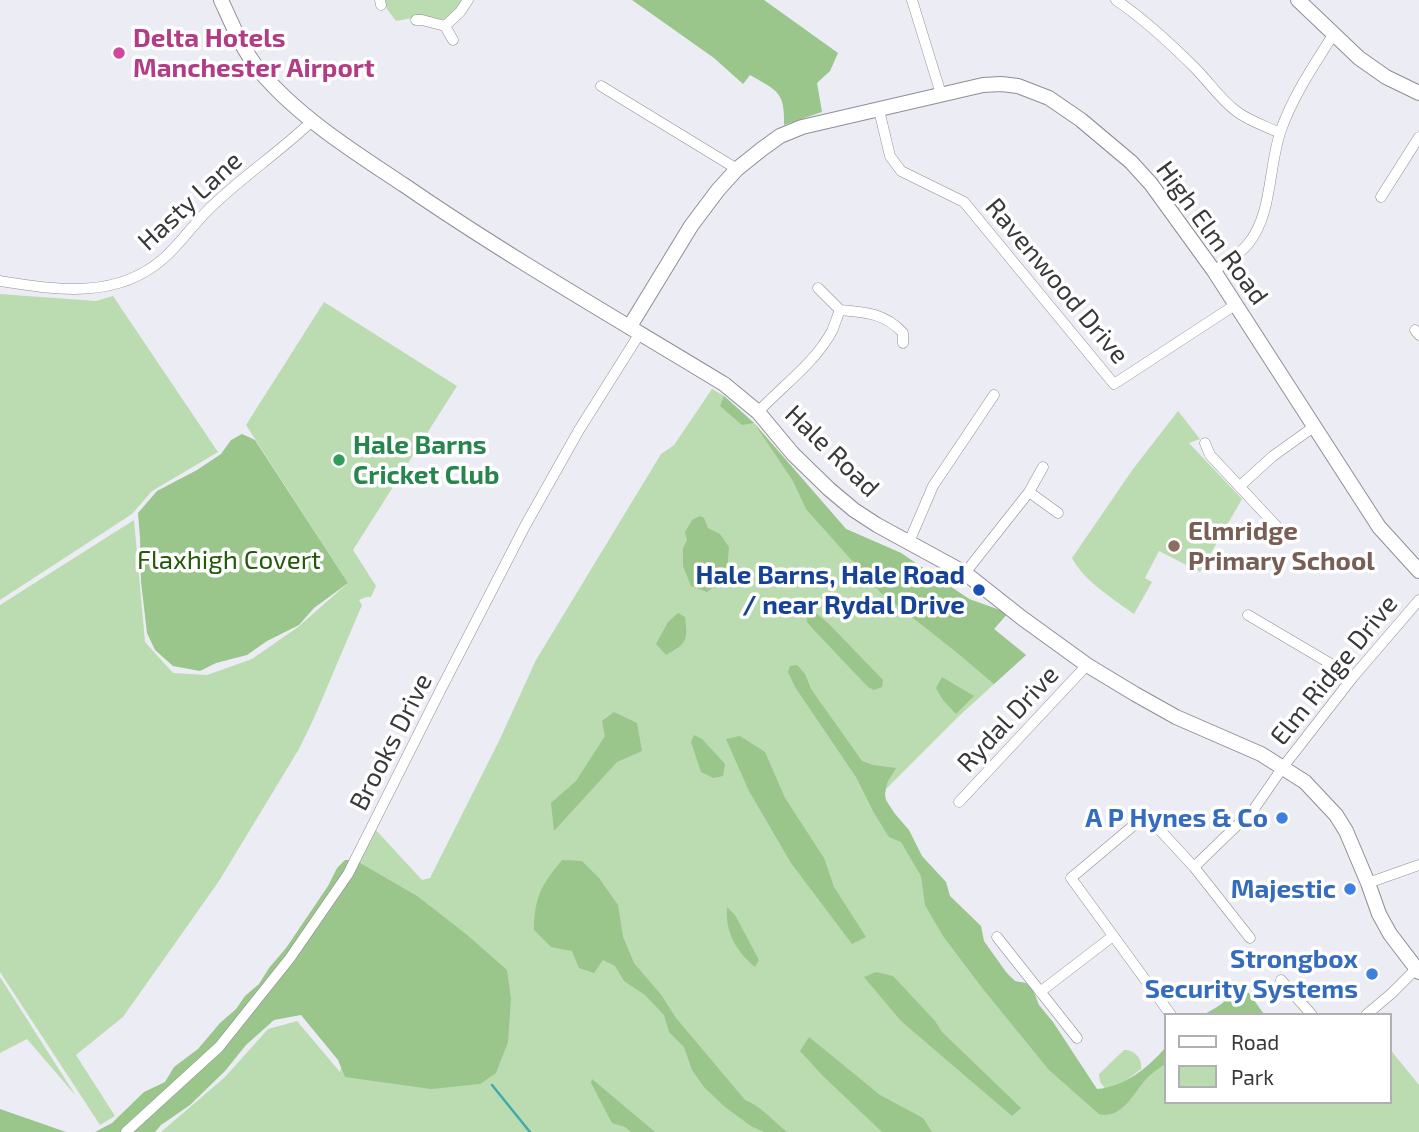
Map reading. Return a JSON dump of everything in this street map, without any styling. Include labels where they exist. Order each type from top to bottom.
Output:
[{"type":"main road","name":"Hale Road","points":[[221,0],[241,43],[258,69],[286,98],[370,163],[448,215],[724,384],[758,412],[793,454],[854,510],[965,573],[1087,665],[1176,717],[1261,754],[1305,782],[1336,816],[1354,849],[1379,914],[1390,934],[1418,971]]},
{"type":"main road","points":[[1298,0],[1359,58],[1387,77],[1419,93]]},
{"type":"main road","name":"High Elm Road","points":[[635,330],[691,226],[737,169],[780,135],[802,127],[983,85],[1018,86],[1049,98],[1081,120],[1131,162],[1151,184],[1214,271],[1379,527],[1419,571]]},
{"type":"street","points":[[445,26],[468,0]]},
{"type":"street","points":[[912,0],[941,94]]},
{"type":"street","points":[[1116,0],[1171,45],[1237,112],[1280,133]]},
{"type":"street","points":[[416,20],[445,26],[453,40]]},
{"type":"street","points":[[1214,271],[1246,247],[1256,232],[1264,209],[1272,163],[1287,115],[1333,35]]},
{"type":"street","points":[[601,86],[737,169]]},
{"type":"street","name":"Ravenwood Drive","points":[[879,110],[890,156],[901,171],[964,202],[1114,384],[1235,305]]},
{"type":"street","name":"Hasty Lane","points":[[0,281],[76,290],[120,283],[141,274],[163,260],[209,208],[295,138],[313,120]]},
{"type":"street","points":[[1381,197],[1419,137]]},
{"type":"street","points":[[818,288],[839,310],[869,312],[898,327],[903,332],[903,343]]},
{"type":"street","points":[[758,412],[815,355],[831,331],[839,310]]},
{"type":"street","name":"Brooks Drive","points":[[126,1132],[219,1047],[290,958],[348,874],[526,526],[635,330]]},
{"type":"street","points":[[909,542],[933,486],[994,394]]},
{"type":"street","points":[[1240,486],[1273,456],[1315,426]]},
{"type":"street","points":[[1205,443],[1210,455],[1281,531]]},
{"type":"street","points":[[965,573],[1029,492],[1044,467]]},
{"type":"street","points":[[1029,492],[1058,513]]},
{"type":"street","name":"Elm Ridge Drive","points":[[1194,867],[1254,809],[1353,677],[1419,600]]},
{"type":"street","points":[[1248,615],[1353,677]]},
{"type":"street","name":"Rydal Drive","points":[[959,802],[1087,665]]},
{"type":"street","points":[[1170,1013],[1071,878],[1146,815],[1194,867],[1250,938]]},
{"type":"street","points":[[1368,883],[1419,865]]},
{"type":"street","points":[[1040,992],[1112,936]]},
{"type":"street","points":[[997,937],[1077,1038]]},
{"type":"street","points":[[1368,1013],[1418,971]]},
{"type":"street","points":[[1281,980],[1310,1013]]},
{"type":"green space","points":[[384,0],[464,0],[446,19],[424,16],[396,21]]},
{"type":"green space","points":[[632,0],[764,0],[838,53],[830,71],[817,83],[822,112],[784,125],[783,105],[778,93],[750,75],[743,84],[714,58]]},
{"type":"green space","points":[[0,294],[96,301],[113,296],[218,452],[152,491],[132,514],[0,600]]},
{"type":"green space","points":[[324,302],[457,386],[353,550],[376,586],[371,597],[359,600],[362,605],[299,749],[219,881],[123,1017],[76,1055],[115,1116],[100,1125],[0,972],[0,605],[134,520],[145,642],[173,673],[207,675],[252,659],[298,627],[348,583],[246,425]]},
{"type":"green space","points":[[712,389],[724,396],[754,423],[846,529],[901,553],[969,599],[1008,613],[994,629],[1026,655],[958,717],[881,797],[905,826],[907,835],[950,901],[1102,1103],[1164,1056],[1164,1104],[1391,1104],[1391,1050],[1419,1085],[1419,1132],[161,1132],[225,1077],[268,1029],[297,1021],[340,1072],[345,1045],[284,975],[374,828],[422,880],[430,878],[499,741],[536,660],[661,454],[674,445]]},
{"type":"green space","points":[[724,396],[754,423],[742,425],[720,406]]},
{"type":"green space","points":[[1178,411],[1200,439],[1189,443],[1242,499],[1200,572],[1159,551],[1145,578],[1152,582],[1134,614],[1092,582],[1072,558],[1133,469]]},
{"type":"green space","points":[[754,423],[846,529],[901,553],[969,599],[1008,613],[994,629],[1026,655],[994,684],[881,593],[806,509],[793,481]]},
{"type":"green space","name":"Flaxhigh Covert","points":[[242,434],[255,440],[348,583],[314,608],[299,625],[267,641],[247,655],[216,663],[200,671],[173,666],[155,650],[147,633],[141,582],[138,513],[157,491],[221,454],[231,440]]},
{"type":"green space","points":[[700,516],[704,518],[708,528],[720,534],[729,547],[727,571],[734,576],[735,584],[718,584],[707,592],[691,586],[683,566],[683,548],[687,540],[685,532],[692,520]]},
{"type":"green space","points":[[812,610],[883,680],[882,687],[874,690],[868,687],[813,629],[807,622],[806,611]]},
{"type":"green space","points":[[678,613],[685,617],[686,636],[682,644],[666,655],[656,644],[668,622]]},
{"type":"green space","points":[[797,665],[805,674],[811,689],[862,761],[896,768],[887,783],[886,800],[909,830],[922,856],[946,882],[950,896],[981,926],[984,941],[1006,972],[1015,981],[1026,983],[1033,990],[1039,1005],[1097,1089],[1117,1085],[1135,1075],[1164,1049],[1164,1065],[1147,1078],[1121,1109],[1107,1115],[1099,1114],[1049,1070],[943,936],[925,905],[921,876],[901,842],[889,837],[856,777],[795,687],[788,672],[790,666]]},
{"type":"green space","points":[[942,677],[974,696],[956,714],[936,688]]},
{"type":"green space","points":[[614,712],[637,723],[642,751],[617,762],[554,831],[551,803],[576,781],[605,736],[602,721]]},
{"type":"green space","points":[[694,735],[702,739],[725,764],[723,776],[713,778],[701,772],[691,742]]},
{"type":"green space","points":[[740,736],[765,752],[785,798],[824,858],[834,887],[866,937],[852,944],[791,863],[749,791],[726,739]]},
{"type":"green space","points":[[345,860],[355,860],[417,896],[507,970],[511,999],[508,1042],[496,1073],[480,1084],[431,1089],[345,1077],[338,1060],[301,1015],[274,1020],[246,1045],[225,1071],[190,1105],[155,1132],[95,1132],[112,1123],[144,1092],[165,1082],[174,1067],[198,1049],[259,984]]},
{"type":"green space","points":[[562,860],[582,861],[599,878],[618,905],[623,937],[634,963],[745,1100],[787,1132],[764,1132],[751,1126],[704,1087],[692,1070],[684,1047],[669,1032],[664,1015],[645,995],[624,981],[615,966],[603,960],[594,973],[579,968],[572,951],[551,947],[534,930],[540,892]]},
{"type":"green space","points":[[727,907],[735,915],[759,960],[755,967],[733,940],[728,925]]},
{"type":"green space","points":[[876,972],[893,976],[942,1032],[1021,1108],[1012,1116],[901,1021],[864,977]]},
{"type":"green space","points":[[0,977],[76,1096],[27,1039],[0,1053]]},
{"type":"green space","points":[[1243,988],[1263,1013],[1207,1013],[1234,991]]},
{"type":"green space","points":[[809,1037],[880,1095],[923,1118],[932,1132],[882,1132],[800,1051]]},
{"type":"green space","points":[[1124,1050],[1137,1055],[1141,1069],[1113,1091],[1107,1091],[1100,1082],[1099,1074]]},
{"type":"green space","points":[[592,1079],[655,1132],[631,1132],[612,1123],[591,1083]]},
{"type":"green space","points":[[0,1109],[66,1132],[0,1132]]},
{"type":"waterway","points":[[492,1085],[530,1132]]},
{"type":"place","name":"Delta Hotels Manchester Airport","points":[[119,53]]},
{"type":"place","name":"Hale Barns Cricket Club","points":[[339,460]]},
{"type":"place","name":"Elmridge Primary School","points":[[1174,546]]},
{"type":"place","name":"Hale Barns, Hale Road / near Rydal Drive","points":[[979,590]]},
{"type":"place","name":"A P Hynes & Co","points":[[1282,818]]},
{"type":"place","name":"Majestic","points":[[1350,889]]},
{"type":"place","name":"Strongbox Security Systems","points":[[1372,974]]}]
